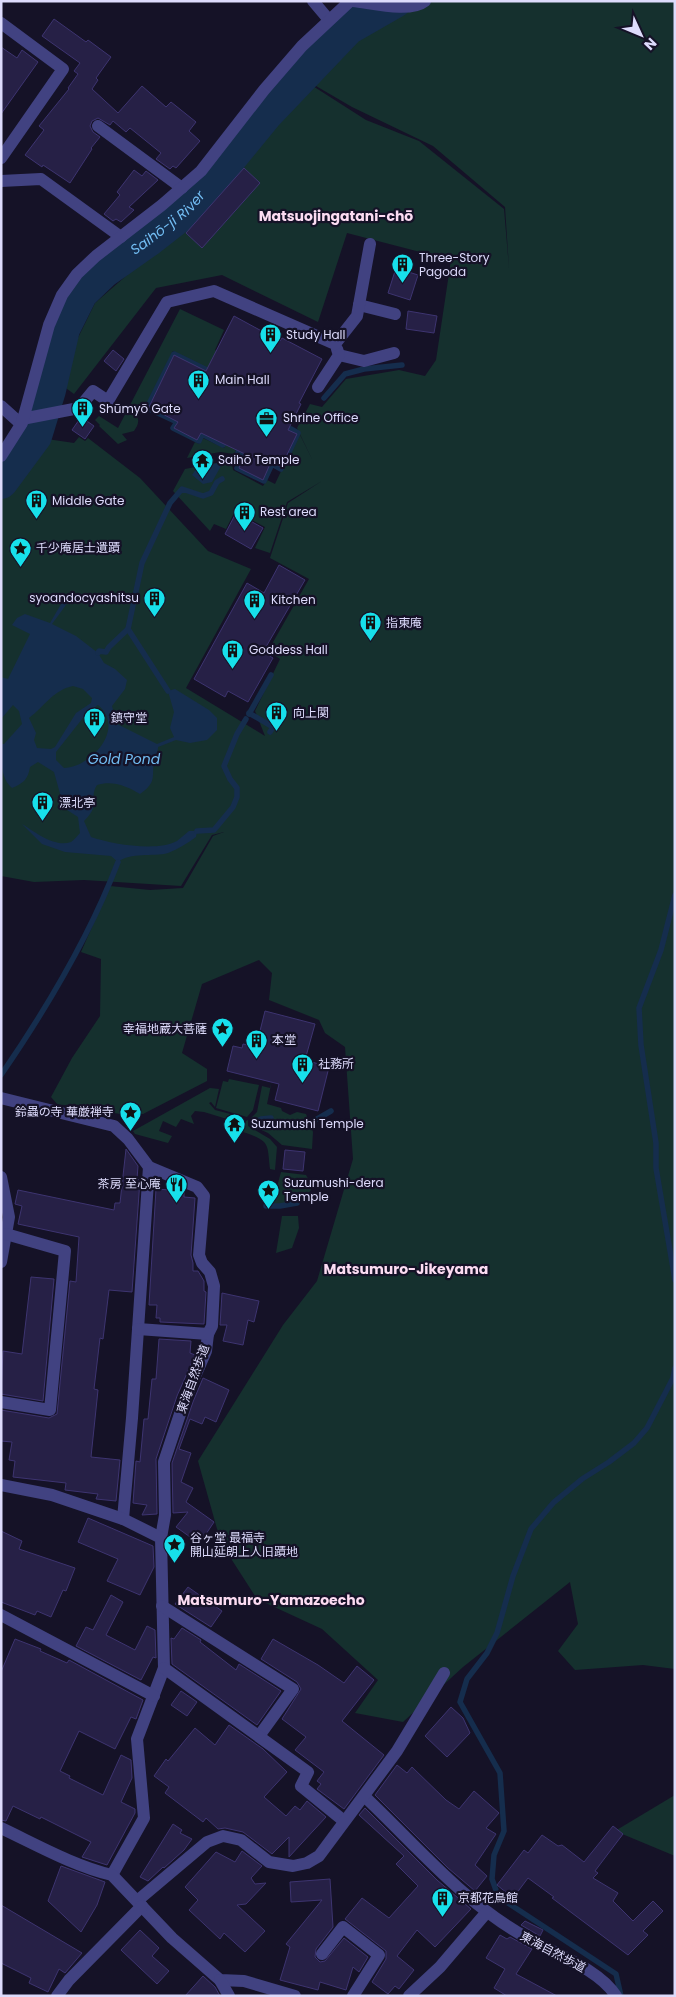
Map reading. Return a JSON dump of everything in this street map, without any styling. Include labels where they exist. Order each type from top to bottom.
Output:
[{"type":"street","points":[[313,1],[328,20]]},
{"type":"street","points":[[1,456],[21,421],[49,325],[62,295],[77,274],[96,256],[182,188],[207,164],[264,90],[302,46],[328,20],[351,1],[408,8],[421,5],[425,1]]},
{"type":"street","points":[[1,23],[63,69],[1,158]]},
{"type":"street","points":[[98,126],[182,188]]},
{"type":"street","points":[[1,181],[41,179],[121,237]]},
{"type":"street","points":[[318,388],[357,316],[370,244]]},
{"type":"street","points":[[21,421],[79,408],[93,391],[108,402],[168,302],[214,291],[364,361],[394,353]]},
{"type":"street","points":[[359,305],[395,314]]},
{"type":"street","points":[[1,406],[21,421]]},
{"type":"street","points":[[1,1098],[114,1126],[128,1139],[149,1167],[123,1519]]},
{"type":"street","name":"東海自然歩道","points":[[149,1167],[197,1187],[204,1196],[199,1255],[202,1263],[210,1272],[214,1286],[212,1326],[208,1334],[206,1351],[185,1399],[164,1462],[165,1514],[161,1538],[164,1668]]},
{"type":"street","points":[[1,1177],[10,1217],[1,1262]]},
{"type":"street","points":[[1,1402],[50,1410],[65,1251],[6,1234]]},
{"type":"street","points":[[138,1329],[208,1334]]},
{"type":"street","points":[[1,1485],[52,1495],[123,1519],[161,1538]]},
{"type":"street","points":[[162,1606],[293,1689],[259,1736]]},
{"type":"street","points":[[1,1615],[154,1696]]},
{"type":"street","points":[[112,1875],[144,1818],[137,1739],[164,1668],[308,1772],[301,1786],[344,1821]]},
{"type":"street","points":[[57,1996],[69,1980],[140,1903],[207,1842],[223,1836],[241,1840],[269,1862],[293,1866],[307,1863],[319,1856],[397,1751],[444,1674]]},
{"type":"street","name":"東海自然歩道","points":[[364,1796],[486,1913],[523,1936],[596,1974],[612,1988],[616,1996]]},
{"type":"street","points":[[1,1828],[58,1855],[112,1875],[172,1938],[220,1980],[229,1996]]},
{"type":"street","points":[[409,1996],[440,1967],[486,1913]]},
{"type":"street","points":[[322,1954],[343,1927],[379,1955],[353,1996]]},
{"type":"street","points":[[220,1980],[244,1982],[295,1996]]},
{"type":"green space","points":[[355,1],[675,1],[675,1669],[643,1665],[575,1670],[558,1651],[578,1624],[570,1582],[463,1667],[403,1722],[355,1713],[378,1680],[322,1629],[257,1599],[221,1543],[198,1461],[283,1325],[317,1281],[353,1159],[345,1047],[325,1033],[319,1020],[269,1000],[272,973],[259,960],[202,984],[182,1053],[207,1069],[207,1081],[143,1114],[127,1115],[57,1104],[51,1097],[72,1058],[100,1016],[101,959],[81,952],[110,886],[150,890],[183,888],[213,836],[224,832],[212,835],[181,886],[84,880],[34,882],[1,876],[1,498],[47,439],[74,443],[79,437],[85,441],[88,438],[140,478],[208,551],[251,569],[186,688],[265,736],[255,711],[280,659],[268,651],[309,579],[270,558],[288,503],[322,481],[287,502],[270,553],[255,548],[265,527],[235,511],[226,529],[214,524],[210,531],[173,491],[185,469],[226,461],[232,464],[233,470],[263,486],[267,480],[275,484],[299,433],[313,461],[297,428],[310,404],[322,407],[346,379],[399,370],[425,376],[436,360],[451,260],[347,233],[318,322],[222,275],[156,288],[74,394],[63,386],[75,344],[95,303],[196,215],[233,172],[305,81],[366,120],[419,141],[504,209],[509,268],[505,207],[433,146],[352,107],[304,79]]},
{"type":"green space","points":[[180,309],[224,330],[215,350],[273,382],[250,390],[173,351],[145,408],[136,415],[138,421],[134,431],[122,434],[127,440],[118,444],[95,420],[99,416],[118,428]]},
{"type":"green space","points":[[230,437],[240,442],[234,454],[220,452],[187,458],[195,442],[199,444],[203,438],[224,448]]},
{"type":"green space","points":[[229,1079],[259,1085],[253,1110],[247,1117],[216,1108],[223,1081],[228,1082]]},
{"type":"green space","points":[[272,1080],[267,1104],[281,1108],[282,1111],[290,1115],[297,1112],[306,1114],[313,1132],[312,1149],[282,1145],[268,1133],[257,1128],[251,1118],[257,1112],[262,1086],[270,1088]]},
{"type":"green space","points":[[210,1088],[219,1089],[215,1107],[211,1102],[209,1103],[215,1110],[242,1117],[240,1123],[195,1111],[191,1116],[194,1124],[181,1119],[176,1127],[163,1121],[159,1131],[172,1136],[168,1143],[135,1134],[133,1131]]},
{"type":"green space","points":[[248,1120],[248,1126],[270,1139],[277,1147],[275,1170],[270,1169],[266,1144],[259,1138],[243,1132]]},
{"type":"green space","points":[[281,1172],[306,1175],[311,1184],[311,1190],[294,1202],[272,1205]]},
{"type":"green space","points":[[282,1216],[298,1216],[299,1228],[292,1248],[276,1253]]},
{"type":"green space","points":[[675,1795],[675,1856],[615,1831]]},
{"type":"water","points":[[217,463],[221,466],[212,482],[203,484],[192,475],[196,469]]},
{"type":"water","name":"Gold Pond","points":[[67,594],[74,594],[52,624],[76,636],[98,653],[104,663],[115,669],[127,680],[125,689],[112,706],[117,724],[157,744],[174,737],[170,728],[174,712],[168,691],[175,689],[209,710],[217,718],[217,730],[207,740],[190,743],[176,740],[158,747],[152,781],[140,794],[119,785],[108,783],[97,785],[94,794],[94,806],[84,821],[91,837],[134,846],[168,844],[177,841],[189,831],[197,831],[196,837],[186,844],[168,853],[129,857],[118,862],[111,856],[65,852],[42,844],[22,824],[45,838],[58,843],[71,842],[80,833],[78,817],[64,808],[54,772],[38,762],[30,767],[25,780],[12,788],[5,779],[2,767],[1,744],[4,744],[22,724],[19,711],[13,705],[1,719],[1,677],[8,679],[30,634],[12,625],[17,618],[25,614],[50,623]],"holes":[[[73,686],[83,689],[92,698],[91,703],[76,713],[55,747],[51,749],[37,748],[34,740],[36,733],[29,718],[54,695]],[[98,705],[106,714],[108,724],[107,735],[102,745],[85,761],[75,766],[64,768],[56,760],[56,752],[86,714]]]},
{"type":"building","points":[[54,19],[111,57],[96,78],[98,80],[92,89],[118,113],[142,86],[166,107],[171,102],[196,122],[189,131],[200,141],[176,168],[173,166],[170,169],[156,159],[161,153],[130,128],[126,132],[113,121],[110,125],[98,118],[92,121],[90,126],[93,132],[100,137],[91,148],[70,183],[25,155],[44,130],[39,126],[69,89],[78,74],[74,71],[80,63],[42,36]]},
{"type":"building","points":[[1,47],[17,58],[22,50],[38,62],[1,114]]},
{"type":"building","points":[[244,168],[260,183],[202,248],[186,233]]},
{"type":"building","points":[[134,170],[142,176],[146,171],[158,180],[129,207],[134,210],[121,222],[116,219],[113,221],[104,214],[120,195],[117,192]]},
{"type":"building","name":"Three-Story Pagoda","points":[[396,268],[418,275],[410,300],[388,293]]},
{"type":"building","points":[[408,311],[437,316],[434,333],[406,329]]},
{"type":"building","points":[[234,316],[280,341],[282,338],[322,359],[299,403],[301,404],[288,430],[297,434],[281,467],[271,462],[263,480],[239,468],[245,454],[201,433],[197,440],[174,428],[178,422],[149,407],[174,355],[206,371]]},
{"type":"building","points":[[113,350],[124,359],[116,371],[104,361]]},
{"type":"building","name":"Shūmyō Gate","points":[[81,417],[94,426],[85,439],[72,430]]},
{"type":"building","name":"Rest area","points":[[236,513],[263,528],[251,549],[225,534]]},
{"type":"building","points":[[279,565],[305,580],[263,652],[273,658],[248,702],[228,691],[225,697],[194,679],[247,583],[264,593]]},
{"type":"building","points":[[265,1011],[315,1024],[305,1060],[329,1067],[318,1111],[275,1100],[279,1084],[227,1071],[233,1046],[242,1048],[243,1044],[256,1047]]},
{"type":"building","points":[[126,1149],[138,1166],[137,1179],[140,1180],[132,1292],[109,1290],[103,1339],[100,1338],[94,1389],[98,1390],[91,1457],[120,1460],[116,1501],[96,1499],[98,1494],[65,1490],[66,1483],[13,1477],[15,1461],[9,1460],[12,1442],[1,1441],[1,1410],[49,1418],[57,1414],[70,1281],[76,1282],[79,1237],[18,1224],[22,1206],[15,1204],[18,1190],[114,1210],[115,1203],[120,1203]]},
{"type":"building","points":[[285,1150],[305,1152],[303,1171],[283,1169]]},
{"type":"building","points":[[156,1189],[184,1191],[184,1197],[195,1198],[191,1255],[193,1271],[198,1271],[204,1281],[204,1291],[206,1292],[204,1324],[160,1322],[160,1318],[156,1318],[157,1305],[149,1305]]},
{"type":"building","points":[[31,1277],[54,1279],[43,1401],[1,1394],[3,1351],[22,1354]]},
{"type":"building","points":[[222,1293],[259,1301],[254,1322],[248,1320],[243,1345],[223,1341],[227,1325],[220,1325]]},
{"type":"building","points":[[159,1339],[191,1341],[190,1353],[195,1355],[177,1396],[156,1459],[157,1514],[142,1515],[147,1505],[133,1503],[136,1461],[140,1462],[144,1419],[148,1419],[152,1379],[156,1379]]},
{"type":"building","points":[[203,1378],[229,1390],[216,1422],[205,1417],[202,1424],[190,1419],[179,1449],[191,1453],[181,1482],[193,1488],[186,1502],[214,1522],[204,1537],[198,1532],[193,1539],[176,1527],[188,1512],[173,1513],[172,1463]]},
{"type":"building","points":[[88,1518],[153,1546],[154,1567],[140,1595],[107,1581],[118,1559],[78,1542]]},
{"type":"building","points":[[1,1531],[22,1541],[19,1549],[75,1568],[66,1591],[63,1590],[51,1617],[37,1611],[35,1615],[1,1602]]},
{"type":"building","points":[[188,1587],[222,1611],[211,1627],[175,1604]]},
{"type":"building","points":[[111,1595],[123,1602],[106,1635],[135,1650],[147,1626],[155,1630],[156,1658],[153,1657],[141,1680],[76,1646],[86,1627],[93,1630]]},
{"type":"building","points":[[182,1628],[201,1640],[200,1642],[236,1670],[239,1664],[281,1691],[257,1725],[172,1664],[171,1638],[174,1639]]},
{"type":"building","points":[[15,1639],[41,1649],[40,1651],[67,1663],[69,1660],[143,1700],[136,1719],[131,1717],[115,1749],[79,1731],[60,1771],[70,1776],[69,1778],[103,1795],[121,1755],[131,1760],[132,1778],[121,1802],[135,1809],[135,1813],[107,1865],[82,1857],[91,1842],[41,1817],[40,1819],[13,1806],[6,1821],[1,1820],[1,1672]]},
{"type":"building","points":[[273,1639],[318,1665],[344,1683],[357,1666],[374,1680],[342,1721],[384,1755],[344,1809],[317,1789],[321,1784],[317,1781],[324,1772],[295,1750],[306,1737],[282,1719],[301,1689],[297,1682],[261,1659]]},
{"type":"building","points":[[181,1691],[197,1702],[187,1716],[171,1705]]},
{"type":"building","points":[[451,1707],[463,1718],[470,1733],[447,1757],[425,1736]]},
{"type":"building","points":[[229,1725],[263,1749],[287,1772],[264,1797],[286,1816],[295,1806],[300,1810],[307,1801],[326,1817],[289,1857],[289,1837],[272,1854],[243,1832],[225,1828],[218,1829],[206,1818],[203,1822],[165,1793],[169,1787],[154,1776],[166,1759],[168,1761],[195,1728],[215,1745]]},
{"type":"building","points":[[397,1765],[407,1773],[412,1767],[446,1800],[459,1809],[474,1791],[499,1813],[486,1828],[496,1834],[475,1865],[487,1876],[475,1891],[448,1868],[375,1795]]},
{"type":"building","points":[[365,1808],[437,1880],[471,1909],[435,1947],[417,1930],[397,1956],[414,1970],[399,1989],[395,1986],[388,1994],[372,1982],[386,1959],[386,1951],[345,1919],[362,1898],[389,1918],[418,1886],[396,1864],[404,1856],[359,1815]]},
{"type":"building","points":[[173,1824],[182,1830],[180,1833],[192,1839],[184,1850],[148,1881],[140,1877]]},
{"type":"building","points":[[613,1826],[623,1834],[595,1871],[598,1873],[593,1878],[618,1893],[613,1901],[633,1921],[653,1901],[663,1911],[643,1931],[648,1935],[628,1955],[528,1878],[513,1898],[497,1885],[524,1850],[528,1853],[542,1835],[558,1846],[562,1845],[584,1862]]},
{"type":"building","points":[[242,1851],[262,1866],[251,1878],[255,1884],[266,1883],[246,1904],[237,1905],[265,1931],[245,1952],[224,1933],[220,1939],[189,1910],[198,1900],[185,1887],[216,1852],[235,1862]]},
{"type":"building","points":[[61,1866],[105,1882],[97,1905],[81,1932],[48,1901]]},
{"type":"building","points":[[330,1879],[333,1927],[316,1949],[315,1957],[320,1962],[325,1961],[344,1938],[368,1957],[359,1972],[353,1967],[346,1990],[320,1982],[318,1990],[280,1980],[290,1947],[286,1944],[322,1900],[291,1902],[290,1882]]},
{"type":"building","points":[[1,1905],[82,1953],[65,1973],[59,1969],[48,1992],[29,1983],[31,1978],[1,1963]]},
{"type":"building","points":[[525,1921],[543,1930],[540,1936],[521,1925]]},
{"type":"building","points":[[140,1930],[159,1948],[152,1956],[169,1971],[157,1984],[121,1950]]},
{"type":"building","points":[[500,1935],[507,1939],[510,1937],[532,1949],[516,1974],[557,1996],[507,1996],[494,1988],[505,1969],[486,1958]]},
{"type":"building","points":[[203,1976],[215,1987],[220,1996],[185,1996]]},
{"type":"waterway","name":"Saihō-ji River","points":[[1,482],[35,436],[49,390],[63,329],[81,293],[104,271],[189,208],[266,114],[348,28],[395,1]]},
{"type":"waterway","points":[[213,373],[174,354],[147,408],[177,422],[173,428],[199,441],[202,434],[223,445],[227,437]]},
{"type":"waterway","points":[[324,398],[345,374],[364,369],[402,365]]},
{"type":"waterway","points":[[241,445],[238,452],[244,455],[237,468],[264,481],[272,464],[281,469],[298,433],[291,429]]},
{"type":"waterway","points":[[98,653],[99,651],[106,652],[128,629],[142,563],[170,503],[182,489],[203,496],[211,493],[217,482],[222,479]]},
{"type":"waterway","points":[[128,629],[168,691]]},
{"type":"waterway","points":[[249,714],[271,675]]},
{"type":"waterway","points":[[249,713],[273,727],[270,732]]},
{"type":"waterway","points":[[197,831],[214,830],[233,807],[237,797],[237,788],[224,766],[237,734],[246,719]]},
{"type":"waterway","points":[[1,1075],[35,1024],[66,972],[94,918],[118,862]]},
{"type":"waterway","points":[[675,895],[661,950],[639,1008],[641,1045],[656,1143],[656,1168],[675,1280]]},
{"type":"waterway","points":[[312,1122],[331,1111]]},
{"type":"waterway","points":[[253,1124],[261,1119],[271,1118]]},
{"type":"waterway","points":[[266,1206],[297,1203]]},
{"type":"waterway","points":[[621,1996],[616,1974],[508,1903],[497,1893],[492,1879],[494,1855],[504,1831],[500,1773],[460,1702],[467,1679],[487,1653],[497,1633],[513,1576],[531,1529],[554,1502],[582,1479],[634,1443],[647,1428],[673,1378],[675,1368]]},
{"type":"place","name":"Three-Story Pagoda","points":[[403,284]]},
{"type":"place","name":"Study Hall","points":[[270,354]]},
{"type":"place","name":"Main Hall","points":[[199,399]]},
{"type":"place","name":"Shūmyō Gate","points":[[83,428]]},
{"type":"place","name":"Shrine Office","points":[[267,437]]},
{"type":"place","name":"Saihō Temple","points":[[202,479]]},
{"type":"place","name":"Middle Gate","points":[[36,520]]},
{"type":"place","name":"Rest area","points":[[244,531]]},
{"type":"place","name":"千少庵居士遺蹟","points":[[20,567]]},
{"type":"place","name":"syoandocyashitsu","points":[[155,617]]},
{"type":"place","name":"Kitchen","points":[[255,619]]},
{"type":"place","name":"指東庵","points":[[370,642]]},
{"type":"place","name":"Goddess Hall","points":[[233,669]]},
{"type":"place","name":"向上関","points":[[277,732]]},
{"type":"place","name":"鎮守堂","points":[[95,737]]},
{"type":"place","name":"漂北亭","points":[[43,822]]},
{"type":"place","name":"幸福地蔵大菩薩","points":[[223,1048]]},
{"type":"place","name":"本堂","points":[[256,1059]]},
{"type":"place","name":"社務所","points":[[302,1083]]},
{"type":"place","name":"鈴蟲の寺 華厳禅寺","points":[[130,1131]]},
{"type":"place","name":"Suzumushi Temple","points":[[235,1143]]},
{"type":"place","name":"茶房 至心庵","points":[[177,1203]]},
{"type":"place","name":"Suzumushi-dera Temple","points":[[268,1209]]},
{"type":"place","name":"谷ヶ堂 最福寺 開山延朗上人旧蹟地","points":[[174,1564]]},
{"type":"place","name":"京都花鳥館","points":[[442,1917]]},
{"type":"district","name":"Matsuojingatani-chō","points":[[336,216]]},
{"type":"district","name":"Matsumuro-Jikeyama","points":[[406,1269]]},
{"type":"district","name":"Matsumuro-Yamazoecho","points":[[271,1600]]}]
